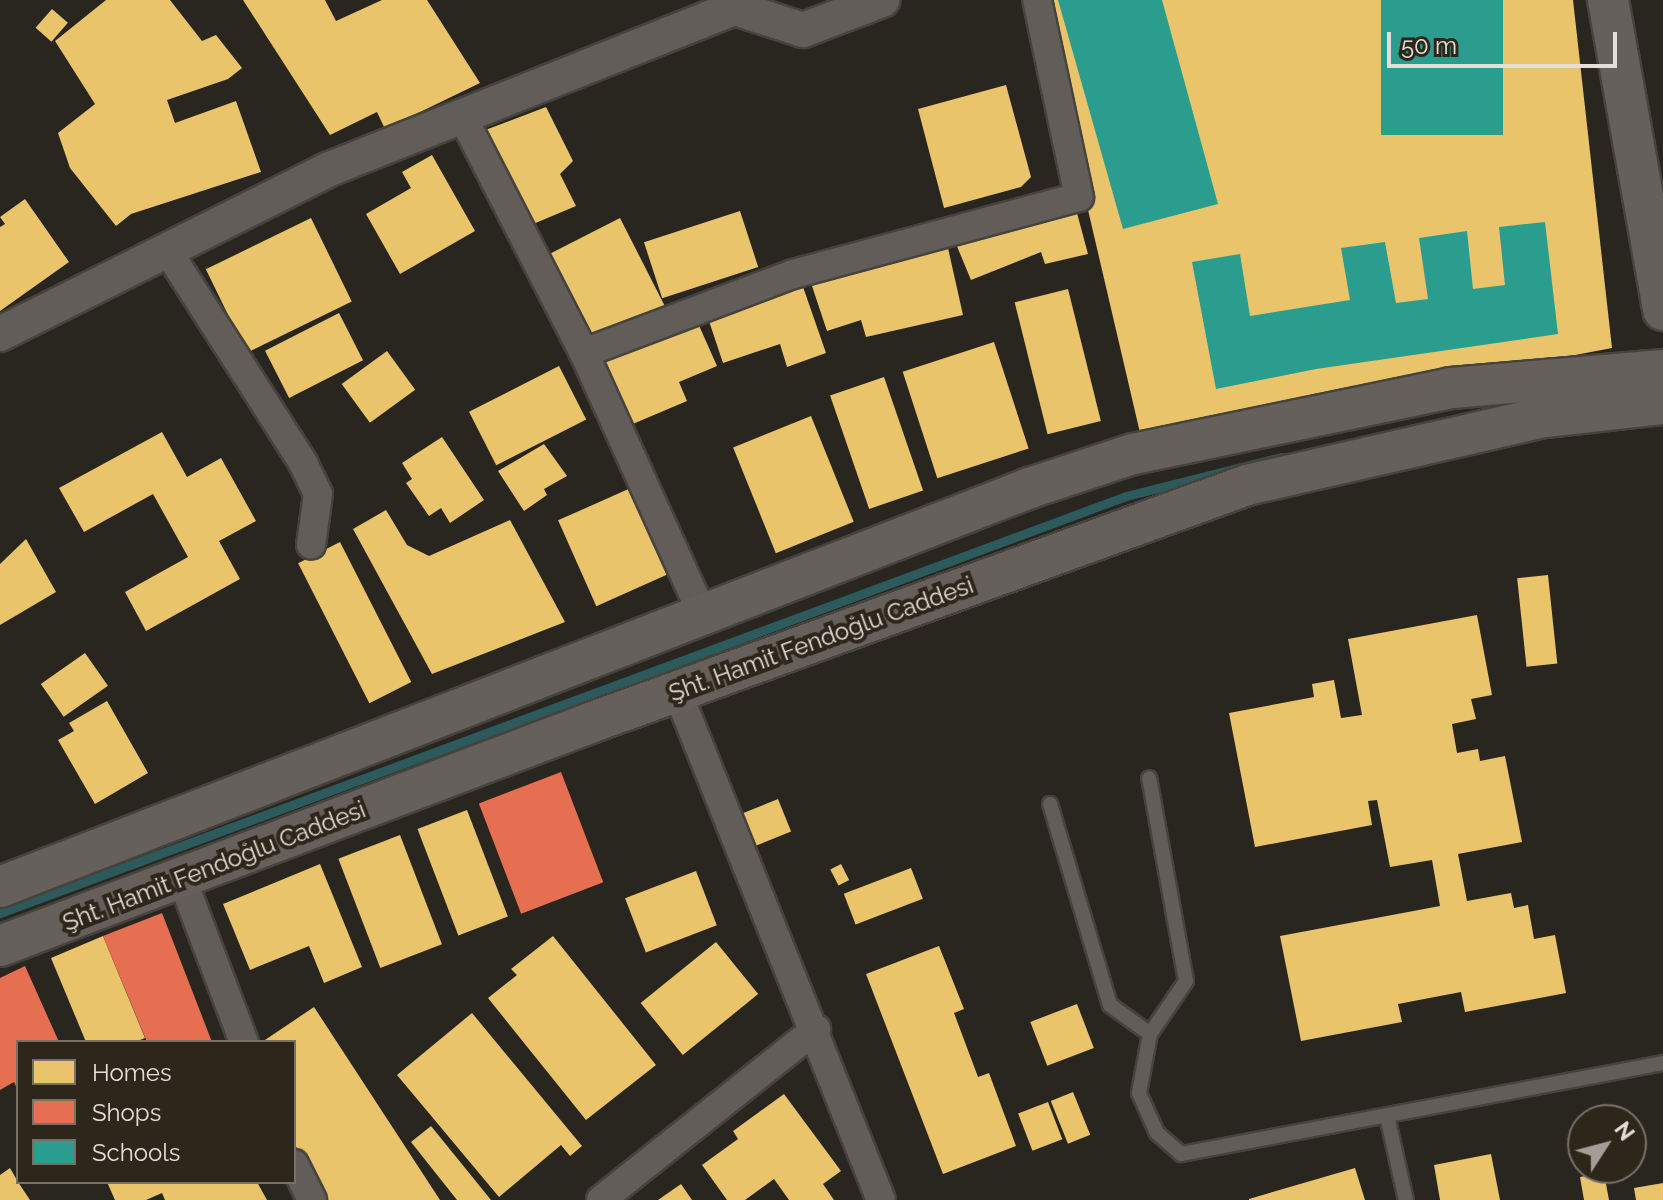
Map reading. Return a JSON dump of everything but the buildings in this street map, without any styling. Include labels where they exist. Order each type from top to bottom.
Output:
[{"type":"main road","points":[[1608,0],[1663,310]]},
{"type":"main road","points":[[0,887],[1030,488],[1133,454],[1451,388],[1663,370]]},
{"type":"main road","name":"Şht. Hamit Fendoğlu Caddesi","points":[[0,946],[677,691],[1247,485],[1545,417],[1663,404]]},
{"type":"street","points":[[0,334],[327,170],[732,4],[803,30],[882,0]]},
{"type":"street","points":[[584,353],[793,274],[1079,197],[1037,0]]},
{"type":"street","points":[[462,116],[584,353],[703,615]]},
{"type":"street","points":[[167,250],[303,463],[318,494],[311,545]]},
{"type":"street","points":[[677,691],[816,1029],[881,1200]]},
{"type":"street","points":[[182,879],[243,1040]]},
{"type":"street","points":[[601,1200],[816,1029]]},
{"type":"street","points":[[296,1168],[312,1200]]},
{"type":"lane","points":[[1149,778],[1186,981],[1150,1034],[1139,1093],[1157,1133],[1181,1154],[1663,1063]]},
{"type":"lane","points":[[1050,804],[1110,1005],[1150,1034]]},
{"type":"lane","points":[[1387,1116],[1406,1200]]},
{"type":"waterway","points":[[0,913],[1126,496],[1281,457]]}]
